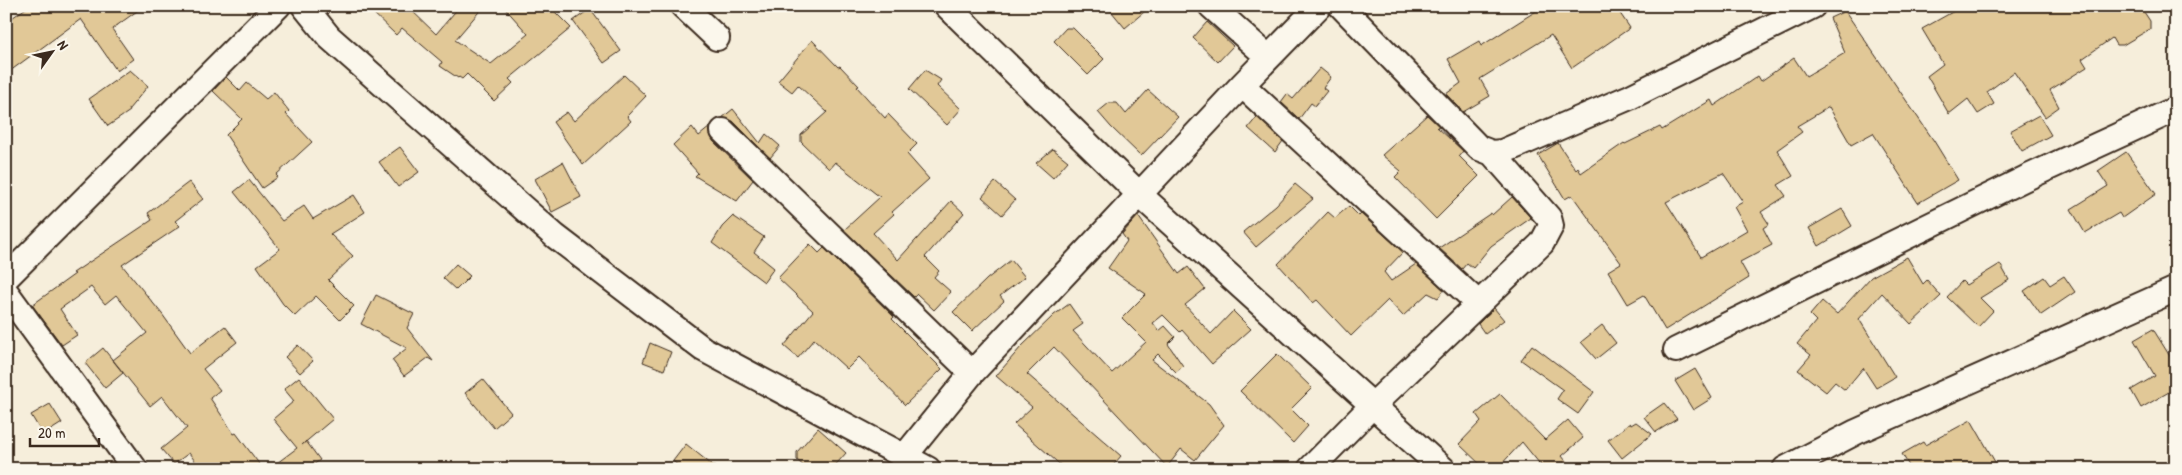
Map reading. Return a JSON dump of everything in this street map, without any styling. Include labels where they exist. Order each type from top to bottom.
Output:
[{"type":"street","points":[[6,278],[278,6]]},
{"type":"street","points":[[304,6],[329,37],[555,236],[703,350],[928,469]]},
{"type":"street","points":[[683,6],[717,38]]},
{"type":"street","points":[[947,6],[1140,195],[1443,469]]},
{"type":"street","points":[[1211,6],[1268,57]]},
{"type":"street","points":[[904,457],[972,373],[1318,6]]},
{"type":"street","points":[[1341,6],[1479,148],[1492,153],[1502,152],[1630,97],[1813,6]]},
{"type":"street","points":[[1242,85],[1479,304]]},
{"type":"street","points":[[1676,350],[2026,178],[2176,109]]},
{"type":"street","points":[[723,131],[972,373]]},
{"type":"street","points":[[1310,469],[1373,405],[1542,243],[1551,226],[1549,218],[1492,153]]},
{"type":"street","points":[[1785,469],[1856,432],[2176,289]]},
{"type":"street","points":[[6,292],[134,469]]},
{"type":"building","points":[[29,6],[144,6],[112,29],[133,59],[117,71],[81,19],[6,74],[6,22]]},
{"type":"building","points":[[366,6],[407,6],[436,34],[460,6],[484,6],[455,40],[491,64],[528,34],[503,6],[549,6],[571,28],[509,79],[513,83],[494,101],[467,74],[462,79],[458,78],[440,66],[442,62],[402,28],[396,35]]},
{"type":"building","points":[[1107,6],[1151,6],[1125,28]]},
{"type":"building","points":[[1544,6],[1615,6],[1630,28],[1572,68],[1551,35],[1480,79],[1490,96],[1463,112],[1446,94],[1461,83],[1448,59],[1479,41],[1481,46]]},
{"type":"building","points":[[1963,6],[2140,6],[2150,21],[2150,29],[2123,45],[2116,45],[2112,38],[2082,59],[2087,67],[2050,90],[2059,107],[2045,117],[2014,72],[1987,92],[1994,104],[1978,114],[1968,99],[1949,114],[1927,76],[1943,64],[1922,29]]},
{"type":"building","points":[[590,9],[621,51],[604,63],[573,21]]},
{"type":"building","points":[[1845,11],[1934,141],[1958,180],[1918,203],[1873,133],[1851,145],[1829,107],[1797,126],[1802,132],[1777,150],[1793,176],[1778,185],[1786,196],[1761,212],[1769,224],[1763,228],[1772,245],[1740,262],[1749,278],[1665,330],[1644,295],[1628,304],[1608,271],[1621,263],[1572,195],[1565,199],[1538,155],[1558,143],[1576,170],[1578,168],[1581,173],[1624,143],[1660,127],[1662,130],[1711,100],[1714,106],[1758,76],[1761,81],[1794,58],[1806,76],[1845,53],[1830,18]],"holes":[[[1723,173],[1743,202],[1734,207],[1747,230],[1701,257],[1666,202]]]},
{"type":"building","points":[[1207,22],[1233,46],[1218,62],[1193,38]]},
{"type":"building","points":[[1066,28],[1073,28],[1104,59],[1088,75],[1054,41]]},
{"type":"building","points":[[812,40],[859,86],[857,87],[885,118],[888,114],[917,144],[907,154],[929,179],[892,212],[894,214],[873,233],[898,260],[951,201],[964,213],[925,257],[939,271],[934,277],[951,292],[934,310],[917,294],[914,297],[844,230],[880,197],[835,162],[829,169],[801,142],[801,135],[827,112],[798,85],[792,92],[778,81]]},
{"type":"building","points":[[1320,68],[1331,77],[1323,88],[1327,91],[1315,106],[1311,103],[1299,119],[1281,102],[1287,94],[1293,99]]},
{"type":"building","points":[[130,70],[148,86],[129,109],[130,111],[108,126],[89,99]]},
{"type":"building","points":[[925,70],[941,80],[937,86],[961,109],[947,125],[909,89]]},
{"type":"building","points":[[624,75],[646,96],[627,116],[631,121],[583,165],[553,122],[567,112],[574,121]]},
{"type":"building","points":[[226,77],[240,91],[247,83],[266,99],[274,92],[289,111],[286,114],[312,142],[276,175],[278,177],[262,188],[226,135],[242,119],[213,91]]},
{"type":"building","points":[[1148,90],[1178,117],[1141,156],[1098,112],[1109,103],[1117,103],[1126,114]]},
{"type":"building","points":[[733,109],[760,143],[766,134],[780,146],[770,158],[733,121],[722,118]]},
{"type":"building","points":[[1427,115],[1463,151],[1459,156],[1479,176],[1436,219],[1395,177],[1401,171],[1382,155]]},
{"type":"building","points":[[2039,115],[2051,135],[2022,151],[2010,131]]},
{"type":"building","points":[[1257,117],[1283,141],[1275,152],[1248,128]]},
{"type":"building","points":[[692,127],[699,136],[710,127],[713,141],[753,180],[737,201],[695,176],[698,173],[673,145]]},
{"type":"building","points":[[400,147],[419,172],[398,187],[379,162]]},
{"type":"building","points":[[1053,149],[1068,161],[1053,178],[1036,163]]},
{"type":"building","points":[[2126,152],[2156,194],[2122,218],[2119,213],[2085,233],[2071,209],[2108,186],[2098,171]]},
{"type":"building","points":[[563,162],[581,197],[552,212],[535,179]]},
{"type":"building","points":[[249,180],[282,221],[304,206],[313,219],[354,195],[365,212],[330,234],[353,256],[328,280],[354,306],[340,320],[316,296],[295,316],[283,304],[257,266],[280,249],[234,192]]},
{"type":"building","points":[[189,182],[203,199],[175,221],[180,226],[122,265],[162,314],[190,353],[225,326],[237,342],[203,369],[220,390],[210,398],[234,434],[236,433],[263,469],[201,469],[189,453],[174,464],[161,449],[187,428],[162,396],[150,406],[113,360],[147,333],[116,295],[105,304],[91,287],[60,309],[77,335],[62,345],[32,305],[75,274],[73,273],[152,220],[148,213]]},
{"type":"building","points":[[995,182],[1015,200],[1002,215],[982,197]]},
{"type":"building","points":[[1295,184],[1313,199],[1256,247],[1243,232],[1276,205]]},
{"type":"building","points":[[1512,197],[1531,218],[1491,246],[1473,268],[1467,263],[1462,269],[1439,248],[1491,213],[1492,215]]},
{"type":"building","points":[[1349,206],[1359,216],[1361,214],[1403,252],[1384,272],[1391,281],[1416,264],[1444,290],[1438,298],[1428,293],[1403,316],[1388,300],[1351,336],[1317,300],[1313,303],[1278,264],[1328,212],[1335,218]]},
{"type":"building","points":[[1842,209],[1852,226],[1819,246],[1809,228]]},
{"type":"building","points":[[733,216],[764,237],[754,252],[774,268],[764,282],[712,243],[722,227]]},
{"type":"building","points":[[1138,216],[1179,274],[1188,267],[1205,289],[1185,305],[1211,334],[1233,311],[1251,329],[1212,364],[1182,330],[1180,332],[1163,315],[1153,323],[1159,331],[1165,326],[1175,337],[1168,344],[1183,366],[1176,372],[1158,354],[1152,360],[1209,404],[1224,425],[1195,460],[1181,449],[1167,467],[1054,347],[1027,374],[1121,456],[1110,469],[1065,469],[1014,424],[1032,407],[996,376],[1021,347],[1054,315],[1069,304],[1083,324],[1073,331],[1112,373],[1146,342],[1122,318],[1146,294],[1108,268],[1127,241],[1122,234]]},
{"type":"building","points":[[810,244],[819,253],[824,248],[894,317],[892,319],[942,369],[905,405],[859,357],[847,369],[814,339],[798,358],[784,346],[813,311],[778,278]]},
{"type":"building","points":[[1907,257],[1923,284],[1927,280],[1941,296],[1911,324],[1882,293],[1859,319],[1895,377],[1876,388],[1863,368],[1845,390],[1835,382],[1826,392],[1798,370],[1811,355],[1797,344],[1816,321],[1810,315],[1822,301],[1837,314],[1871,277]]},
{"type":"building","points":[[1011,260],[1025,277],[1000,296],[1004,301],[972,331],[953,312],[987,279]]},
{"type":"building","points":[[456,264],[470,276],[456,290],[443,278]]},
{"type":"building","points":[[2000,264],[2009,280],[1980,298],[1993,311],[1978,327],[1947,297],[1962,281],[1966,285]]},
{"type":"building","points":[[2064,276],[2075,292],[2041,315],[2024,291],[2044,277],[2050,285]]},
{"type":"building","points":[[376,295],[414,314],[407,328],[433,361],[428,358],[404,376],[392,360],[407,348],[361,324]]},
{"type":"building","points":[[1494,308],[1504,320],[1485,334],[1478,324]]},
{"type":"building","points":[[1602,325],[1616,343],[1596,359],[1581,342]]},
{"type":"building","points":[[2153,329],[2176,366],[2176,388],[2141,408],[2131,390],[2155,376],[2134,340]]},
{"type":"building","points":[[650,343],[671,352],[664,370],[643,362]]},
{"type":"building","points":[[298,345],[313,361],[300,373],[285,357]]},
{"type":"building","points":[[1532,345],[1594,392],[1578,414],[1557,399],[1563,390],[1521,360]]},
{"type":"building","points":[[103,348],[123,373],[105,388],[85,363]]},
{"type":"building","points":[[1277,354],[1312,388],[1291,409],[1308,426],[1293,443],[1240,391]]},
{"type":"building","points":[[1695,369],[1712,398],[1693,410],[1675,381]]},
{"type":"building","points":[[299,377],[333,419],[306,441],[320,460],[308,469],[269,469],[297,448],[273,419],[294,401],[284,389]]},
{"type":"building","points":[[483,379],[511,413],[494,428],[465,393]]},
{"type":"building","points":[[1500,394],[1545,440],[1568,420],[1583,438],[1562,456],[1572,469],[1544,469],[1522,442],[1497,469],[1485,469],[1459,444],[1481,421],[1476,414]]},
{"type":"building","points":[[1664,403],[1677,419],[1656,432],[1644,417]]},
{"type":"building","points":[[50,404],[62,423],[43,435],[31,415]]},
{"type":"building","points":[[1971,420],[1999,469],[1911,469],[1902,454],[1923,442],[1925,445]]},
{"type":"building","points":[[1636,422],[1652,434],[1622,458],[1608,440],[1630,423],[1631,425]]},
{"type":"building","points":[[818,428],[846,453],[832,469],[807,469],[797,460],[797,452]]},
{"type":"building","points":[[686,444],[717,469],[682,469],[673,461]]}]
